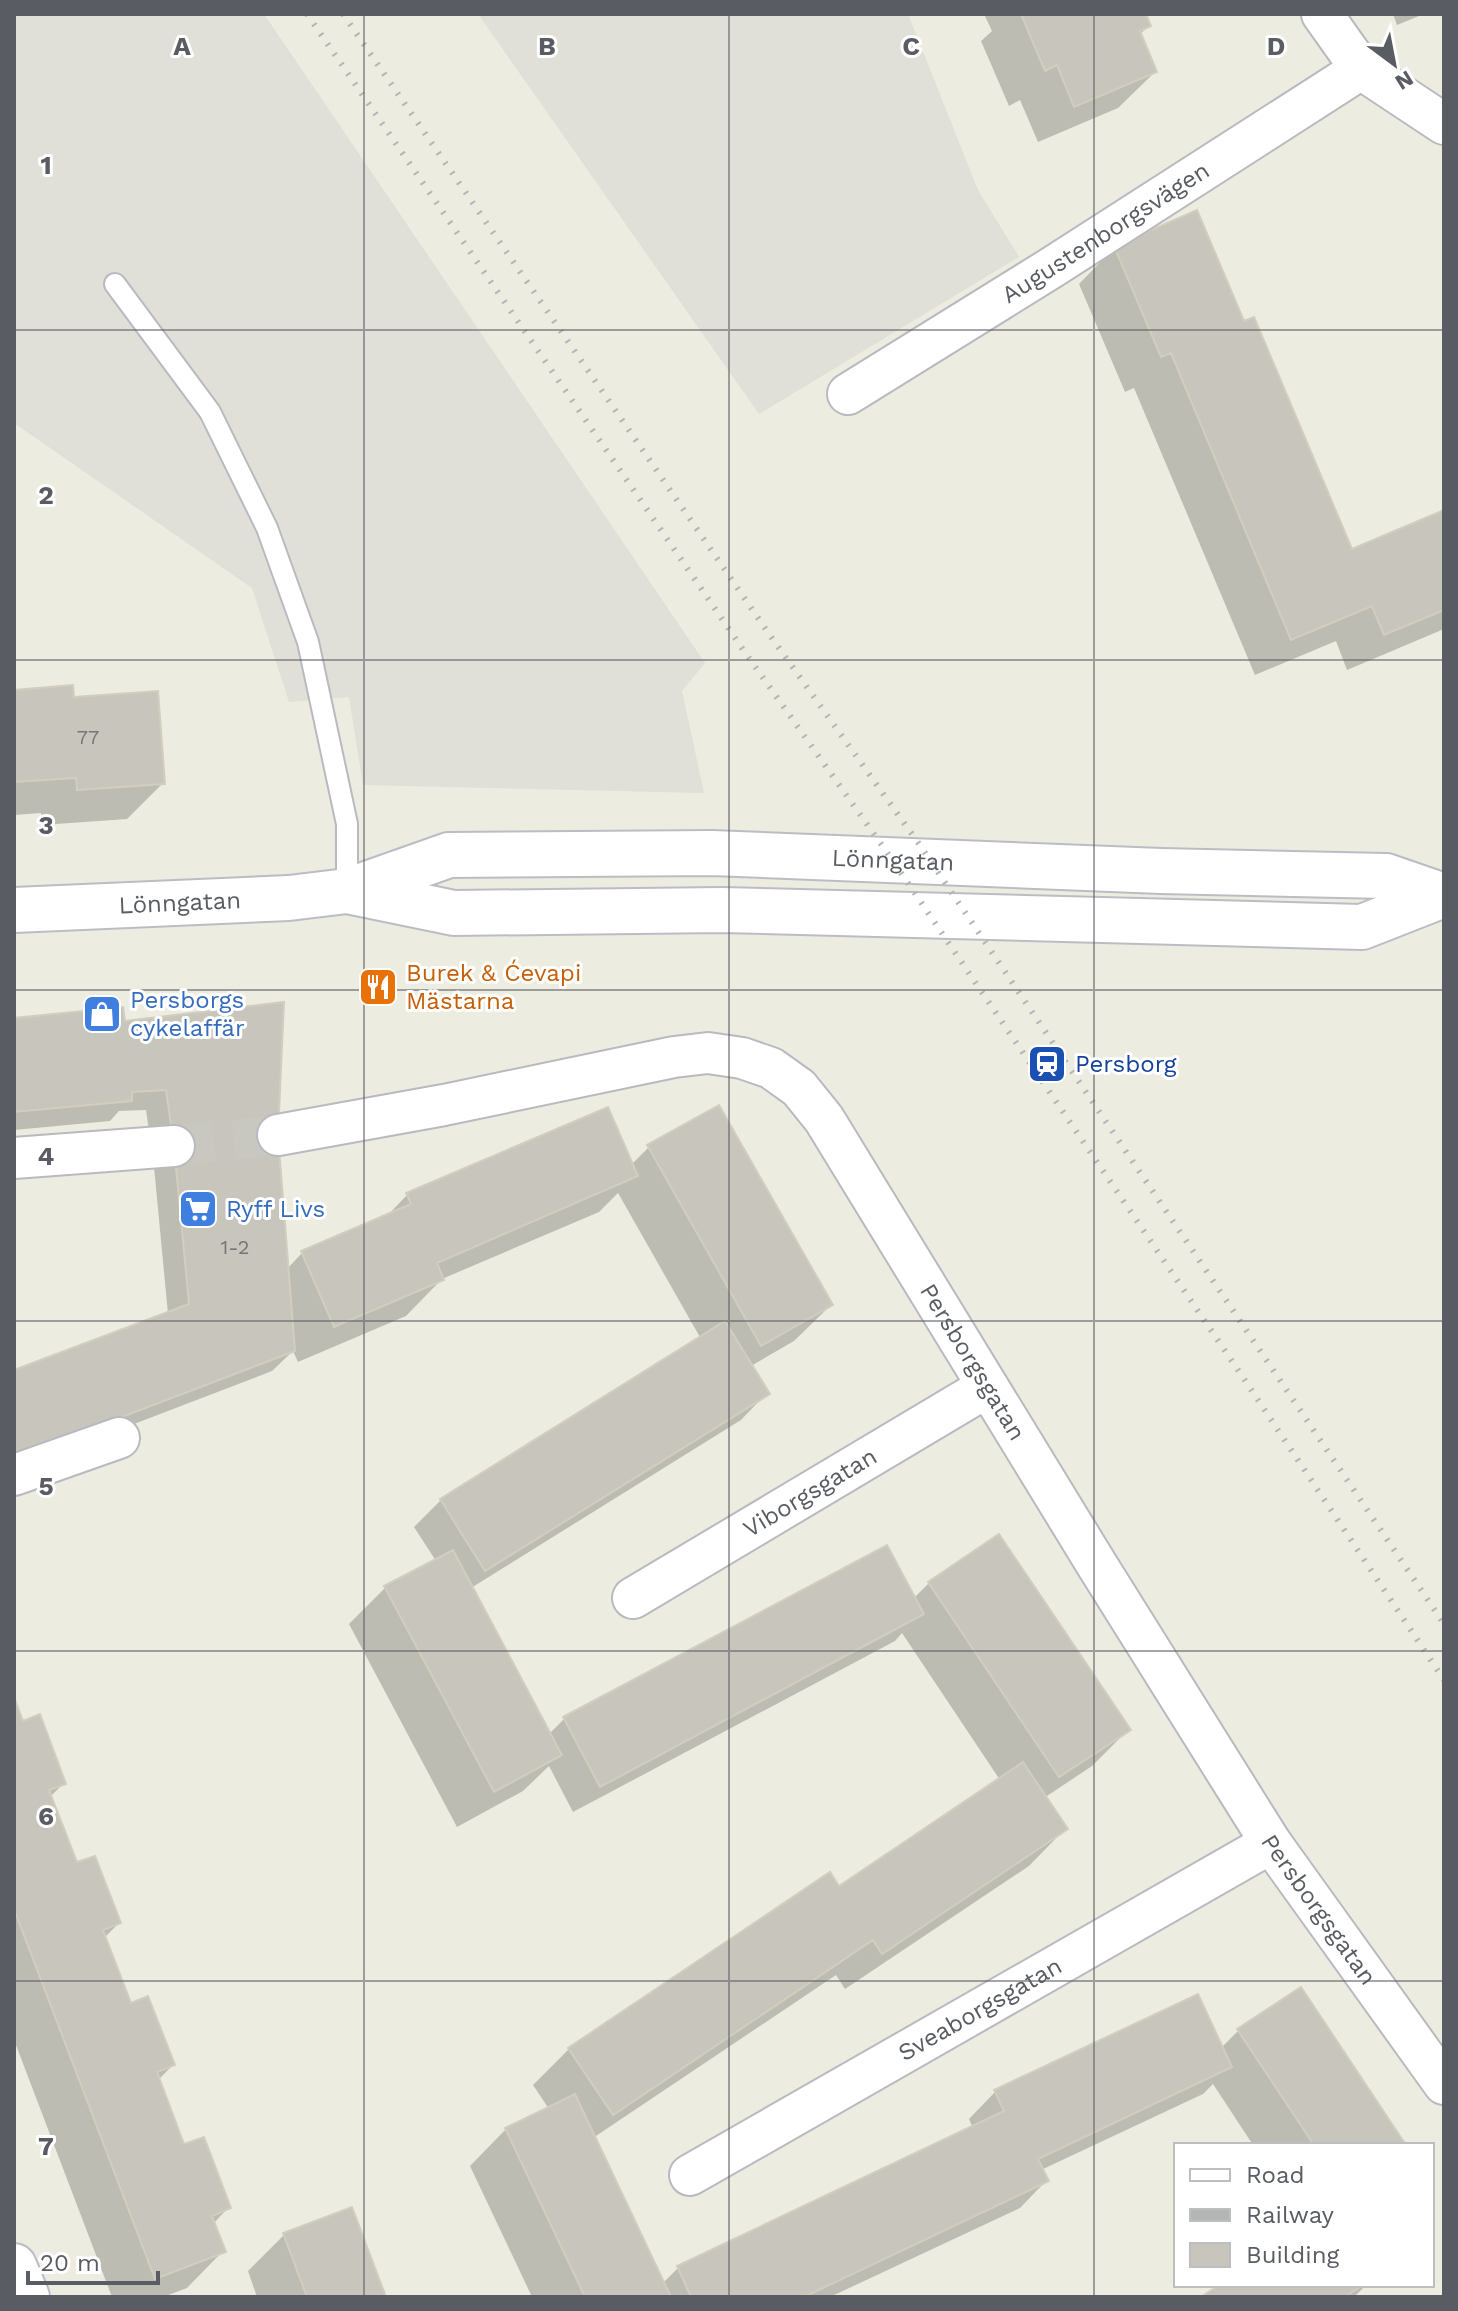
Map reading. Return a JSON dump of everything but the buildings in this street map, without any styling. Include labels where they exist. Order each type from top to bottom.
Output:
[{"type":"street","points":[[1322,14],[1361,69],[1444,124]]},
{"type":"street","name":"Augustenborgsvägen","points":[[848,394],[1361,69]]},
{"type":"street","name":"Lönngatan","points":[[14,910],[289,898],[347,891],[449,855],[712,853],[1161,871],[1386,876],[1443,896]]},
{"type":"street","name":"Lönngatan","points":[[347,891],[454,913],[722,910],[1362,927],[1443,896]]},
{"type":"street","name":"Persborgsgatan","points":[[278,1135],[444,1105],[674,1057],[708,1053],[742,1058],[771,1068],[799,1088],[824,1119],[1271,1843],[1444,2084]]},
{"type":"street","points":[[14,1158],[174,1146]]},
{"type":"street","name":"Viborgsgatan","points":[[633,1598],[987,1387]]},
{"type":"street","points":[[14,1475],[119,1438]]},
{"type":"street","name":"Sveaborgsgatan","points":[[690,2175],[1271,1843]]},
{"type":"street","points":[[14,2266],[27,2297]]},
{"type":"lane","points":[[115,284],[210,412],[267,528],[308,642],[347,824],[347,891]]},
{"type":"shaded area","points":[[14,14],[264,14],[705,663],[682,691],[704,793],[363,785],[349,697],[289,702],[252,588],[14,423]]},
{"type":"shaded area","points":[[478,14],[908,14],[978,190],[1019,257],[759,414]]},
{"type":"tunnel","points":[[174,1146],[278,1135]]},
{"type":"railway","points":[[307,14],[744,651],[893,861],[1444,1680]]},
{"type":"railway","points":[[343,14],[769,634],[919,844],[1444,1624]]},
{"type":"place","name":"Burek & Ćevapi Mästarna","points":[[378,987]]},
{"type":"place","name":"Persborgs cykelaffär","points":[[102,1014]]},
{"type":"place","name":"Persborg","points":[[1047,1064]]},
{"type":"place","name":"Ryff Livs","points":[[198,1209]]}]
